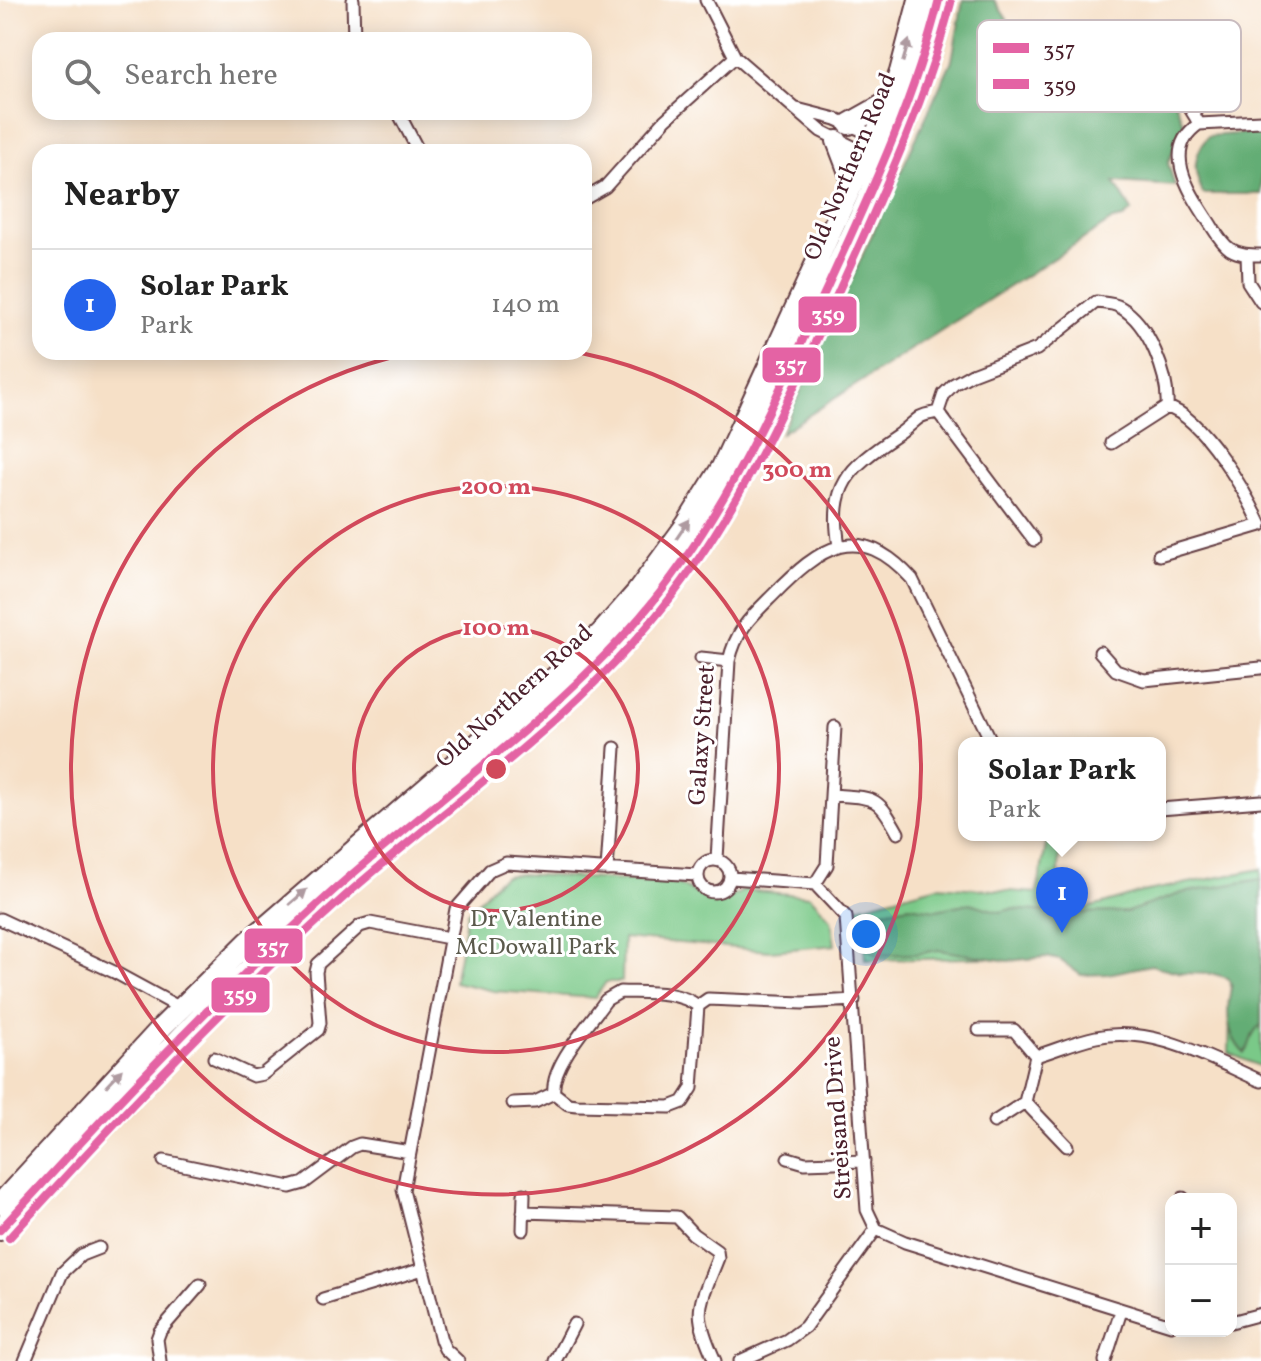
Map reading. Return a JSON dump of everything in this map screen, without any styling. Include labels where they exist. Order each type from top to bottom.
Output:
[{"type":"highway","name":"Old Northern Road","points":[[0,1204],[102,1090],[583,677],[661,592],[702,536],[748,458],[880,149],[890,101],[919,0]]},
{"type":"highway","name":"Old Northern Road","points":[[0,1230],[285,908],[563,670],[637,592],[686,525],[722,467],[853,183],[880,149],[914,93],[939,0]]},
{"type":"highway","points":[[853,183],[843,132],[890,101]]},
{"type":"street","points":[[353,0],[354,32]]},
{"type":"street","points":[[706,0],[735,57],[797,109],[807,122],[843,132],[880,149]]},
{"type":"street","points":[[592,194],[605,187],[665,120],[735,57]]},
{"type":"street","points":[[797,109],[880,149]]},
{"type":"street","points":[[1193,112],[1199,124]]},
{"type":"street","points":[[402,120],[415,144]]},
{"type":"street","points":[[1261,121],[1199,124],[1187,135],[1182,146],[1180,170],[1184,183],[1226,246],[1247,255],[1261,255]]},
{"type":"street","points":[[1247,255],[1248,282],[1261,302]]},
{"type":"street","points":[[938,412],[944,394],[954,384],[1037,349],[1096,302],[1120,306],[1142,328],[1162,368],[1167,407]]},
{"type":"street","points":[[1111,443],[1167,407],[1176,409],[1203,432],[1246,493],[1261,525],[1159,555]]},
{"type":"street","points":[[938,412],[1034,540]]},
{"type":"street","points":[[938,412],[920,417],[913,426],[861,461],[845,477],[837,497],[835,524],[839,546],[861,546],[884,553],[912,579],[989,737]]},
{"type":"street","name":"Galaxy Street","points":[[717,859],[729,661],[737,634],[812,557],[839,546]]},
{"type":"street","points":[[1100,652],[1116,670],[1144,680],[1261,668]]},
{"type":"street","points":[[701,658],[729,661]]},
{"type":"street","points":[[731,878],[815,884],[827,865],[835,727]]},
{"type":"street","points":[[607,870],[615,748]]},
{"type":"street","points":[[832,795],[875,800],[884,807],[898,833]]},
{"type":"street","points":[[1166,809],[1261,801]]},
{"type":"street","points":[[717,859],[729,867],[731,878],[725,888],[713,892],[702,887],[697,875],[703,863],[717,859]]},
{"type":"street","points":[[458,1361],[445,1349],[441,1340],[403,1190],[456,909],[490,870],[499,865],[522,863],[697,875]]},
{"type":"street","name":"Streisand Drive","points":[[815,884],[846,917],[867,1210],[876,1229],[905,1242],[1165,1323]]},
{"type":"street","points":[[0,919],[125,977],[190,1013]]},
{"type":"street","points":[[214,1058],[253,1076],[263,1074],[314,1036],[320,1023],[318,964],[360,926],[370,923],[449,938]]},
{"type":"street","points":[[554,1093],[554,1076],[561,1064],[612,995],[620,992],[670,995],[688,998],[698,1006]]},
{"type":"street","points":[[698,1006],[708,999],[803,1003],[854,1000]]},
{"type":"street","points":[[554,1093],[568,1104],[577,1105],[670,1107],[683,1102],[692,1088],[698,1006]]},
{"type":"street","points":[[979,1030],[1014,1030],[1036,1056]]},
{"type":"street","points":[[1036,1056],[1096,1037],[1124,1035],[1178,1045],[1261,1081]]},
{"type":"street","points":[[994,1122],[1025,1102],[1036,1056]]},
{"type":"street","points":[[513,1103],[535,1102],[554,1093]]},
{"type":"street","points":[[1025,1102],[1067,1146]]},
{"type":"street","points":[[164,1161],[290,1187],[304,1183],[352,1147],[370,1144],[410,1152]]},
{"type":"street","points":[[788,1158],[805,1163],[864,1161]]},
{"type":"street","points":[[523,1230],[524,1194]]},
{"type":"street","points":[[523,1212],[677,1217],[693,1234],[717,1251],[718,1258],[699,1309],[699,1318],[715,1361]]},
{"type":"street","points":[[740,1361],[787,1340],[805,1327],[876,1229]]},
{"type":"street","points":[[25,1361],[62,1273],[81,1255],[99,1248]]},
{"type":"street","points":[[323,1299],[423,1269]]},
{"type":"street","points":[[160,1361],[157,1339],[160,1331],[200,1285]]},
{"type":"street","points":[[1105,1361],[1121,1311]]},
{"type":"street","points":[[1261,1314],[1231,1322],[1261,1325]]},
{"type":"street","points":[[555,1361],[574,1324]]},
{"type":"green space","points":[[963,0],[994,0],[1008,20],[977,20],[977,112],[1179,112],[1184,125],[1168,163],[1175,186],[1114,182],[1132,211],[1123,218],[1113,220],[781,433],[952,60]]},
{"type":"green space","points":[[1261,132],[1261,194],[1203,194],[1196,164],[1208,136]]},
{"type":"green space","points":[[1047,841],[1060,841],[1058,915],[1142,892],[1261,869],[1261,1067],[1229,1053],[1231,975],[1152,959],[1073,956],[865,960],[863,924],[858,907],[938,886],[1037,893]]},
{"type":"green space","name":"Dr Valentine McDowall Park","points":[[521,874],[678,884],[705,898],[721,902],[745,890],[810,896],[831,919],[835,945],[770,951],[623,938],[622,982],[606,982],[595,998],[494,991],[454,982],[467,913],[496,882],[505,876]]},
{"type":"green space","points":[[1261,879],[1261,1025],[1244,1053],[1230,1029],[1228,1011],[1232,984],[1228,978],[1214,974],[1182,973],[1151,965],[1108,974],[1081,975],[1060,960],[1046,957],[1008,961],[938,950],[877,955],[866,948],[862,933],[871,918],[879,912],[909,906],[936,910],[970,903],[1000,912],[1011,909],[1063,913],[1127,912],[1182,893]]},
{"type":"transit line","name":"357","points":[[0,1230],[121,1099],[246,972],[333,891],[568,691],[640,617],[669,580],[721,503],[765,421],[805,336],[888,150],[916,76],[939,0]]},
{"type":"transit line","name":"359","points":[[9,1238],[130,1107],[256,979],[382,864],[502,766],[580,697],[651,622],[680,585],[707,547],[754,467],[815,341],[899,153],[928,79],[951,3]]},
{"type":"place","name":"Solar Park","points":[[1062,933]]}]
